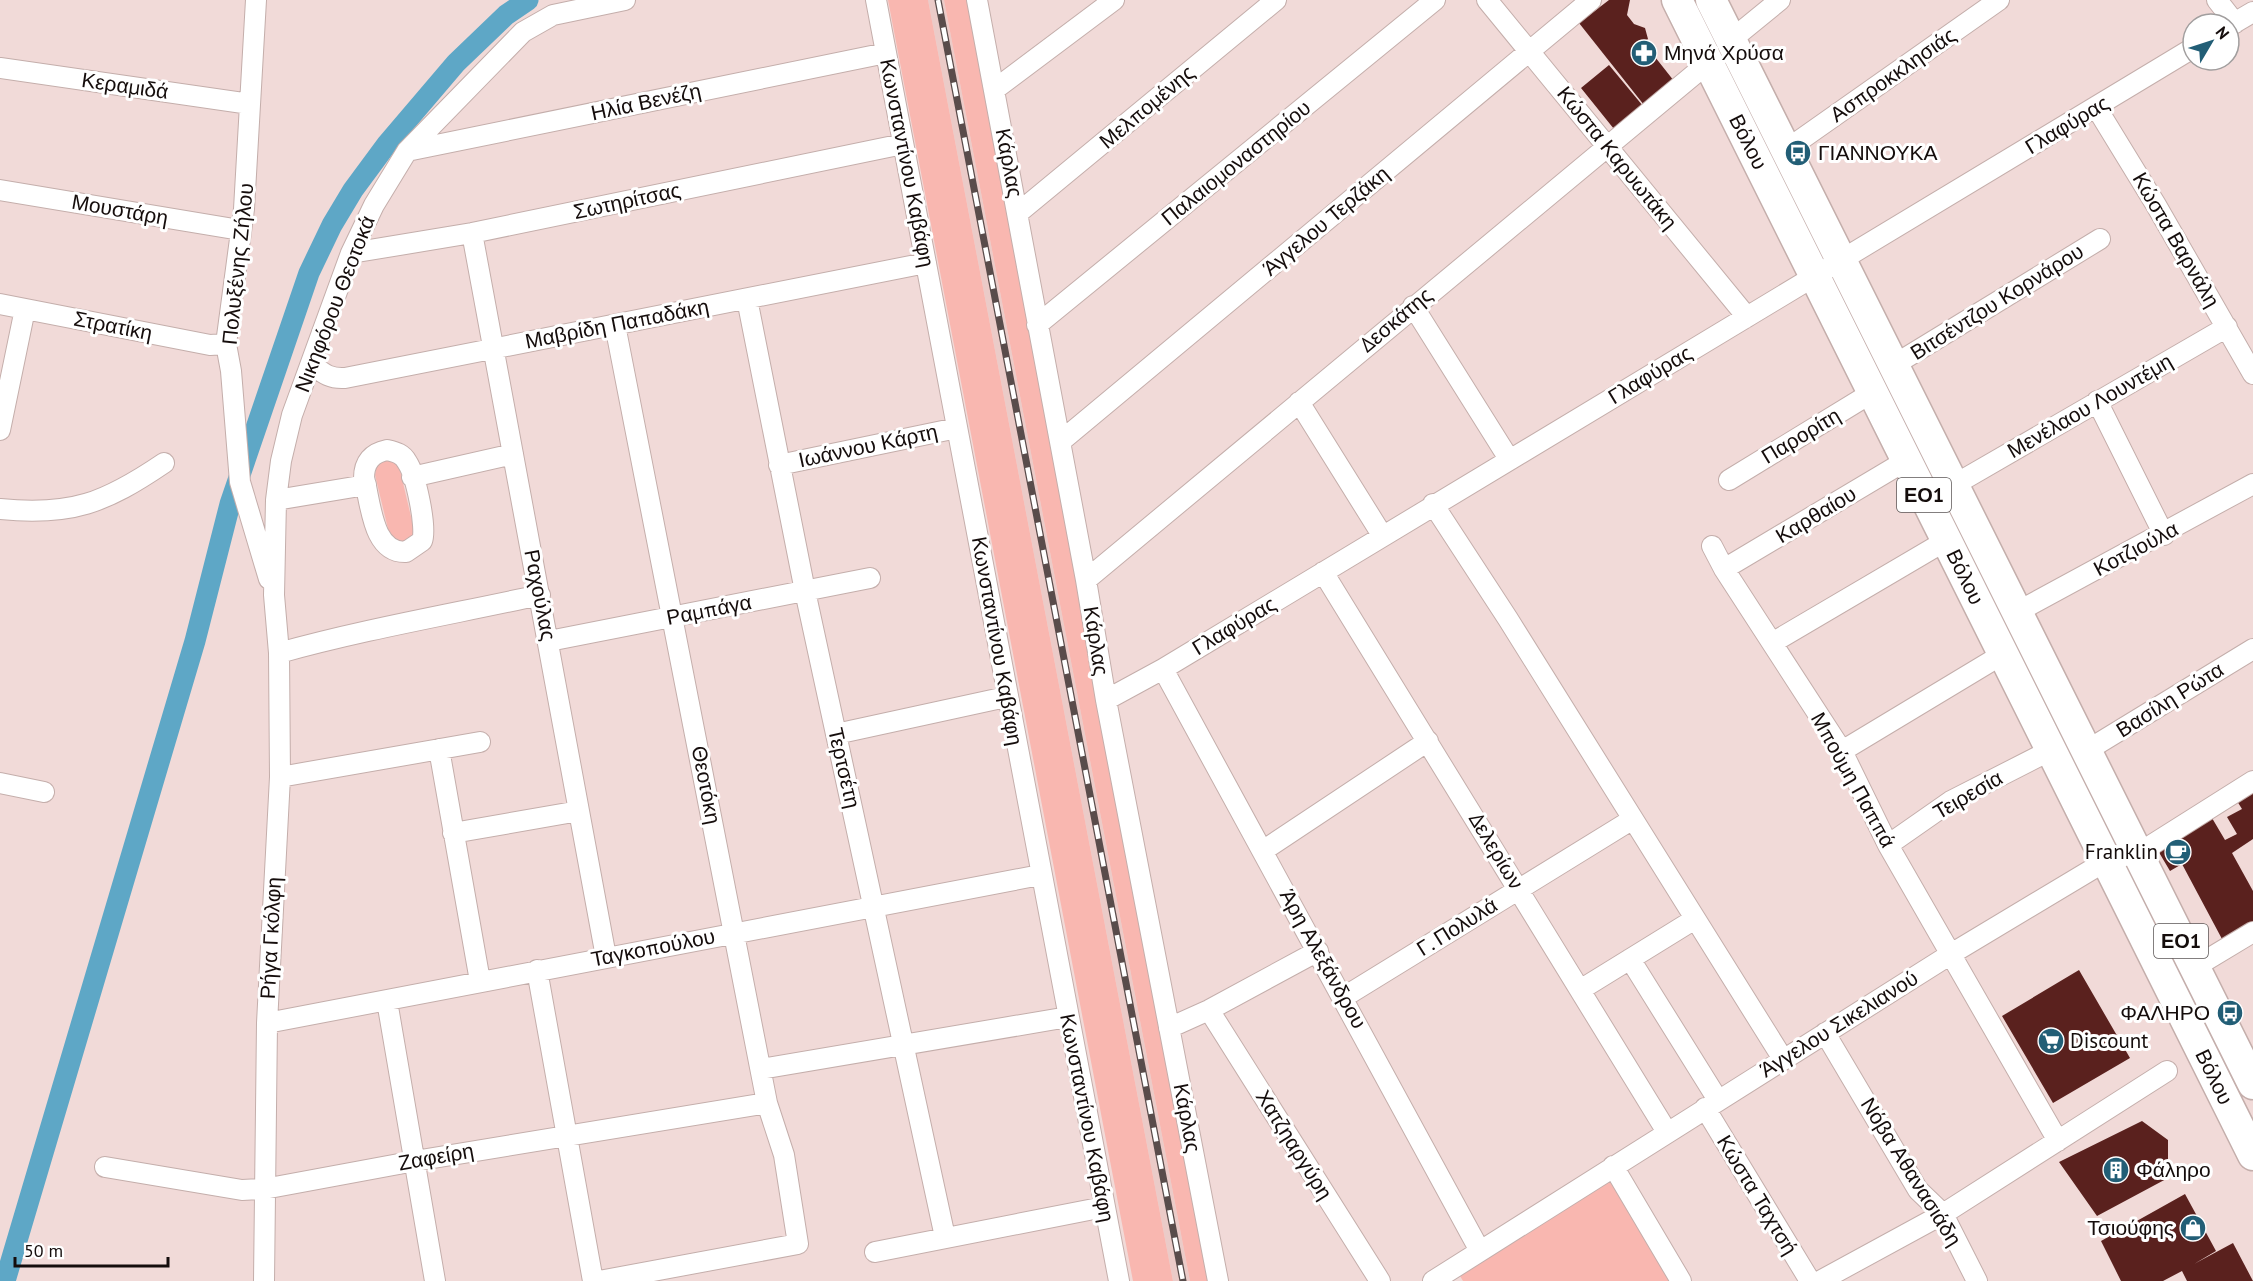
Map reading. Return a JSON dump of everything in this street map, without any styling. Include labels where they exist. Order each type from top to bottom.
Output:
[{"type":"main road","name":"Βόλου","points":[[1677,0],[2253,1155]]},
{"type":"main road","name":"Βόλου","points":[[1711,0],[2086,752],[2252,1078]]},
{"type":"street","name":"Πολυξένης Ζήλου","points":[[256,0],[240,230],[226,344],[231,371],[240,482],[274,595]]},
{"type":"street","name":"Νικηφόρου Θεοτοκά","points":[[274,595],[276,500],[280,461],[292,415],[351,253],[374,206],[407,151],[523,32],[553,15],[625,0]]},
{"type":"street","name":"Κωνσταντίνου Καβάφη","points":[[876,0],[1006,697],[1119,1281]]},
{"type":"street","name":"Κάρλας","points":[[977,0],[1086,580],[1106,700],[1218,1281]]},
{"type":"street","points":[[994,90],[1114,0]]},
{"type":"street","name":"Μελπομένης","points":[[1018,213],[1276,0]]},
{"type":"street","name":"Παλαιομοναστηρίου","points":[[1037,325],[1435,0]]},
{"type":"street","name":"Κώστα Καρυωτάκη","points":[[1486,0],[1607,144],[1747,317]]},
{"type":"street","name":"Άγγελου Τερζάκη","points":[[1060,442],[1591,0]]},
{"type":"street","points":[[1731,40],[1780,0]]},
{"type":"street","name":"Ασπροκκλησιάς","points":[[1786,150],[1999,0]]},
{"type":"street","name":"Ηλία Βενέζη","points":[[407,151],[886,53]]},
{"type":"street","name":"Γλαφύρας","points":[[1106,700],[1163,669],[1433,504],[1816,277],[2181,55]]},
{"type":"street","name":"Δεσκάτης","points":[[1086,580],[1607,144],[1708,63]]},
{"type":"street","name":"Κεραμιδά","points":[[0,68],[250,104]]},
{"type":"street","name":"Κώστα Βαρνάλη","points":[[2096,107],[2253,374]]},
{"type":"street","name":"Σωτηρίτσας","points":[[351,253],[472,233],[903,144]]},
{"type":"street","name":"Μουστάρη","points":[[0,190],[240,230]]},
{"type":"street","name":"Ραχούλας","points":[[472,233],[606,957]]},
{"type":"street","name":"Βιτσέντζου Κορνάρου","points":[[1894,365],[2100,239]]},
{"type":"street","name":"Μαβρίδη Παπαδάκη","points":[[311,364],[325,375],[345,378],[926,263]]},
{"type":"street","name":"Τερτσέτη","points":[[747,299],[805,591],[906,1047],[945,1237]]},
{"type":"street","name":"Στρατίκη","points":[[0,304],[210,345],[226,344]]},
{"type":"street","points":[[1413,306],[1509,459]]},
{"type":"street","points":[[0,430],[25,309]]},
{"type":"street","name":"Θεοτόκη","points":[[599,1281],[798,1244],[784,1155],[767,1103],[736,933],[615,325]]},
{"type":"street","name":"Μενέλαου Λουντέμη","points":[[1954,485],[2227,327]]},
{"type":"street","name":"Παρορίτη","points":[[1729,480],[1873,392]]},
{"type":"street","points":[[2097,401],[2164,535]]},
{"type":"street","points":[[1299,402],[1382,535]]},
{"type":"street","name":"Ιωάννου Κάρτη","points":[[779,465],[957,428]]},
{"type":"street","points":[[387,450],[407,460],[424,535],[417,546],[406,552],[393,551],[381,540],[366,485],[364,470],[372,456],[387,450]]},
{"type":"street","points":[[412,477],[513,454]]},
{"type":"street","name":"Καρθαίου","points":[[1725,569],[1907,460]]},
{"type":"street","points":[[0,509],[37,512],[83,506],[118,493],[164,463]]},
{"type":"street","name":"Κοτζιούλα","points":[[2017,612],[2164,535],[2253,484]]},
{"type":"street","points":[[276,500],[366,485]]},
{"type":"street","points":[[1433,504],[1783,1059]]},
{"type":"street","points":[[1772,643],[1947,540]]},
{"type":"street","name":"Μπούμη Παππά","points":[[1712,546],[1842,751],[1888,845],[2058,1141]]},
{"type":"street","name":"Δελερίων","points":[[1323,572],[1667,1132]]},
{"type":"street","name":"Ραμπάγα","points":[[549,641],[870,578]]},
{"type":"street","name":"Ρήγα Γκόλφη","points":[[264,1281],[267,1023],[280,777],[279,653],[274,595]]},
{"type":"street","points":[[279,653],[345,635],[379,630],[540,595]]},
{"type":"street","name":"Βασίλη Ρώτα","points":[[2086,752],[2253,649]]},
{"type":"street","points":[[1842,751],[2003,654]]},
{"type":"street","name":"Άρη Αλεξάνδρου","points":[[1163,669],[1344,997],[1480,1251]]},
{"type":"street","points":[[836,734],[1006,697]]},
{"type":"street","points":[[1263,850],[1428,741]]},
{"type":"street","points":[[280,777],[480,742]]},
{"type":"street","points":[[439,749],[480,981]]},
{"type":"street","name":"Τειρεσία","points":[[1888,845],[1951,801],[2051,750]]},
{"type":"street","name":"Άγγελου Σικελιανού","points":[[1440,1279],[1613,1166],[1951,954],[2107,862],[2150,846],[2253,781]]},
{"type":"street","points":[[0,783],[44,792]]},
{"type":"street","points":[[453,833],[579,811]]},
{"type":"street","name":"Γ. Πολυλά","points":[[1344,997],[1633,819]]},
{"type":"street","name":"Ταγκοπούλου","points":[[267,1023],[1040,875]]},
{"type":"street","points":[[1580,990],[1695,919]]},
{"type":"street","points":[[2194,967],[2253,932]]},
{"type":"street","points":[[1169,1028],[1209,1010],[1318,951]]},
{"type":"street","name":"Κώστα Ταχτσή","points":[[1630,959],[1810,1281]]},
{"type":"street","points":[[537,970],[593,1281]]},
{"type":"street","points":[[387,1001],[435,1281]]},
{"type":"street","name":"Χατζηαργύρη","points":[[1209,1010],[1380,1281]]},
{"type":"street","points":[[761,1069],[906,1047],[1068,1017]]},
{"type":"street","name":"Νόβα Αθανασιάδη","points":[[1826,1033],[1918,1190],[1943,1214],[1977,1281]]},
{"type":"street","points":[[1820,1281],[1943,1214],[2166,1071]]},
{"type":"street","name":"Ζαφείρη","points":[[105,1167],[242,1190],[264,1189],[566,1135],[767,1103]]},
{"type":"street","points":[[1613,1166],[1682,1281]]},
{"type":"street","points":[[875,1251],[1104,1207]]},
{"type":"shaded area","points":[[888,0],[928,0],[1173,1281],[1133,1281]]},
{"type":"shaded area","points":[[928,0],[944,0],[1190,1281],[1173,1281]]},
{"type":"shaded area","points":[[944,0],[972,0],[1210,1281],[1190,1281]]},
{"type":"shaded area","points":[[386,460],[395,462],[399,466],[413,525],[413,536],[402,545],[390,537],[375,475],[377,464]]},
{"type":"shaded area","points":[[1610,1178],[1670,1281],[1463,1281],[1460,1276]]},
{"type":"building","points":[[1609,0],[1630,0],[1627,15],[1634,24],[1645,28],[1648,39],[1644,43],[1674,81],[1644,105],[1579,23]]},
{"type":"building","points":[[1609,65],[1643,106],[1614,129],[1581,88]]},
{"type":"building","points":[[2253,791],[2253,839],[2232,853],[2253,891],[2253,921],[2222,939],[2182,864],[2170,871],[2157,849],[2212,818],[2225,840],[2237,834],[2227,817],[2242,809],[2237,801]]},
{"type":"building","points":[[2079,970],[2130,1058],[2053,1103],[2002,1016]]},
{"type":"building","name":"Φάληρο","points":[[2142,1121],[2168,1140],[2168,1178],[2097,1216],[2059,1162]]},
{"type":"building","points":[[2185,1194],[2216,1251],[2194,1264],[2233,1243],[2253,1281],[2187,1281],[2182,1271],[2163,1281],[2121,1281],[2101,1241]]},
{"type":"waterway","points":[[5,1281],[195,641],[230,504],[309,273],[332,225],[353,190],[387,144],[456,63],[506,15],[528,0]]},
{"type":"railway","points":[[938,0],[1183,1281]]},
{"type":"place","name":"Μηνά Χρύσα","points":[[1644,53]]},
{"type":"place","name":"ΓΙΑΝΝΟΥΚΑ","points":[[1798,153]]},
{"type":"place","name":"Franklin","points":[[2178,852]]},
{"type":"place","name":"ΦΑΛΗΡΟ","points":[[2230,1013]]},
{"type":"place","name":"Discount","points":[[2051,1041]]},
{"type":"place","name":"Φάληρο","points":[[2116,1170]]},
{"type":"place","name":"Τσιούφης","points":[[2193,1228]]}]
